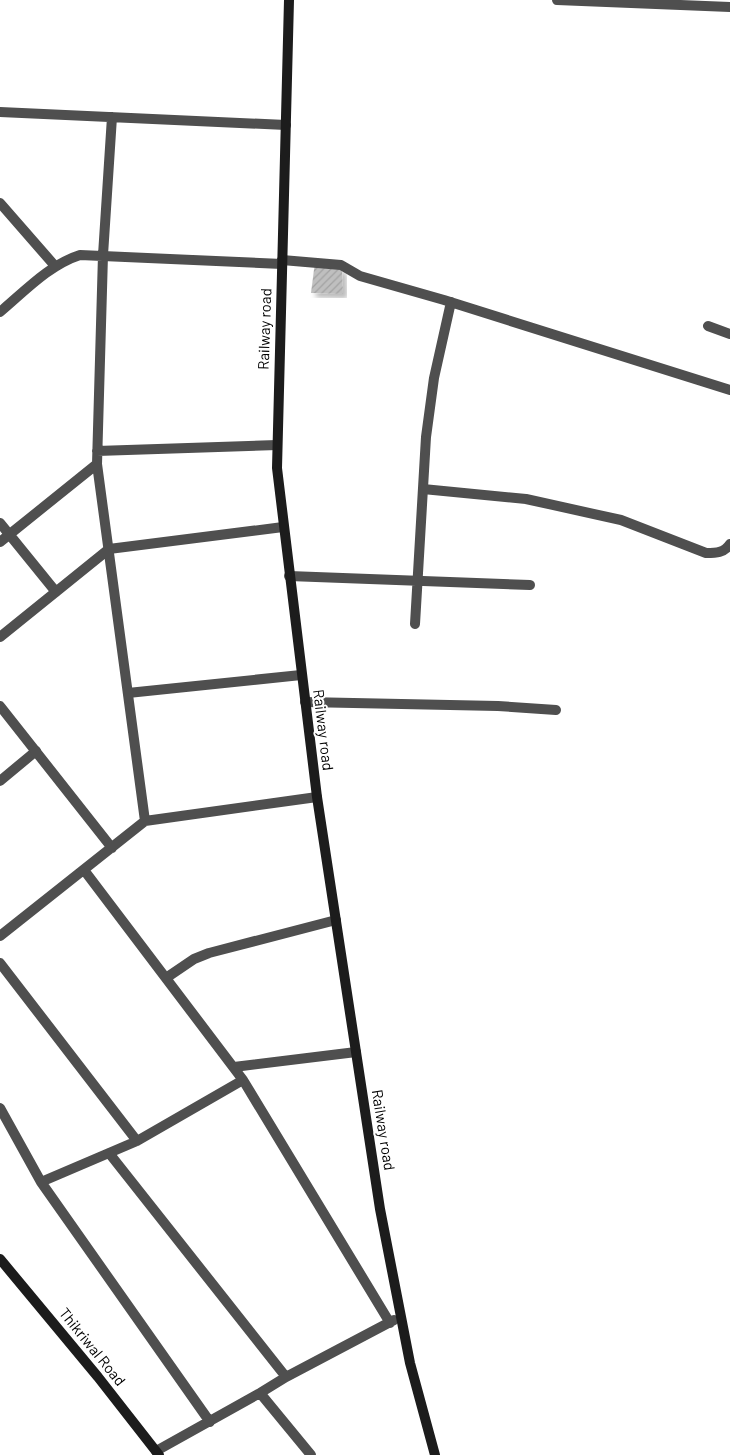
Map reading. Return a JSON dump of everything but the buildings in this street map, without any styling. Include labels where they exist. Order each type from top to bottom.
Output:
[{"type":"main road","name":"Railway road","points":[[289,0],[277,468],[317,797],[380,1209],[410,1363],[435,1455]]},
{"type":"main road","name":"Thikriwal Road","points":[[0,1259],[158,1453]]},
{"type":"street","points":[[557,0],[730,7]]},
{"type":"street","points":[[0,112],[286,125]]},
{"type":"street","points":[[112,117],[103,256],[97,464],[145,821]]},
{"type":"street","points":[[0,203],[55,266]]},
{"type":"street","points":[[0,312],[55,266],[80,255],[341,265],[360,276],[451,302],[730,390]]},
{"type":"street","points":[[415,624],[426,437],[434,378],[451,302]]},
{"type":"street","points":[[708,326],[730,334]]},
{"type":"street","points":[[97,451],[277,445]]},
{"type":"street","points":[[0,542],[97,464]]},
{"type":"street","points":[[423,489],[526,499],[564,507],[621,520],[706,553],[719,553],[730,544]]},
{"type":"street","points":[[0,523],[56,592]]},
{"type":"street","points":[[0,637],[109,549],[283,527]]},
{"type":"street","points":[[289,576],[418,579],[530,585]]},
{"type":"street","points":[[128,693],[301,675]]},
{"type":"street","points":[[305,702],[498,706],[556,710]]},
{"type":"street","points":[[0,706],[112,848]]},
{"type":"street","points":[[0,782],[36,751]]},
{"type":"street","points":[[0,936],[145,821],[317,797]]},
{"type":"street","points":[[84,870],[244,1080],[390,1323]]},
{"type":"street","points":[[166,978],[194,959],[336,920]]},
{"type":"street","points":[[0,963],[137,1141]]},
{"type":"street","points":[[234,1067],[356,1052]]},
{"type":"street","points":[[41,1182],[137,1141],[244,1080]]},
{"type":"street","points":[[0,1108],[41,1182],[210,1422]]},
{"type":"street","points":[[109,1153],[286,1377]]},
{"type":"street","points":[[158,1453],[286,1377],[401,1316]]},
{"type":"street","points":[[260,1393],[311,1455]]}]
